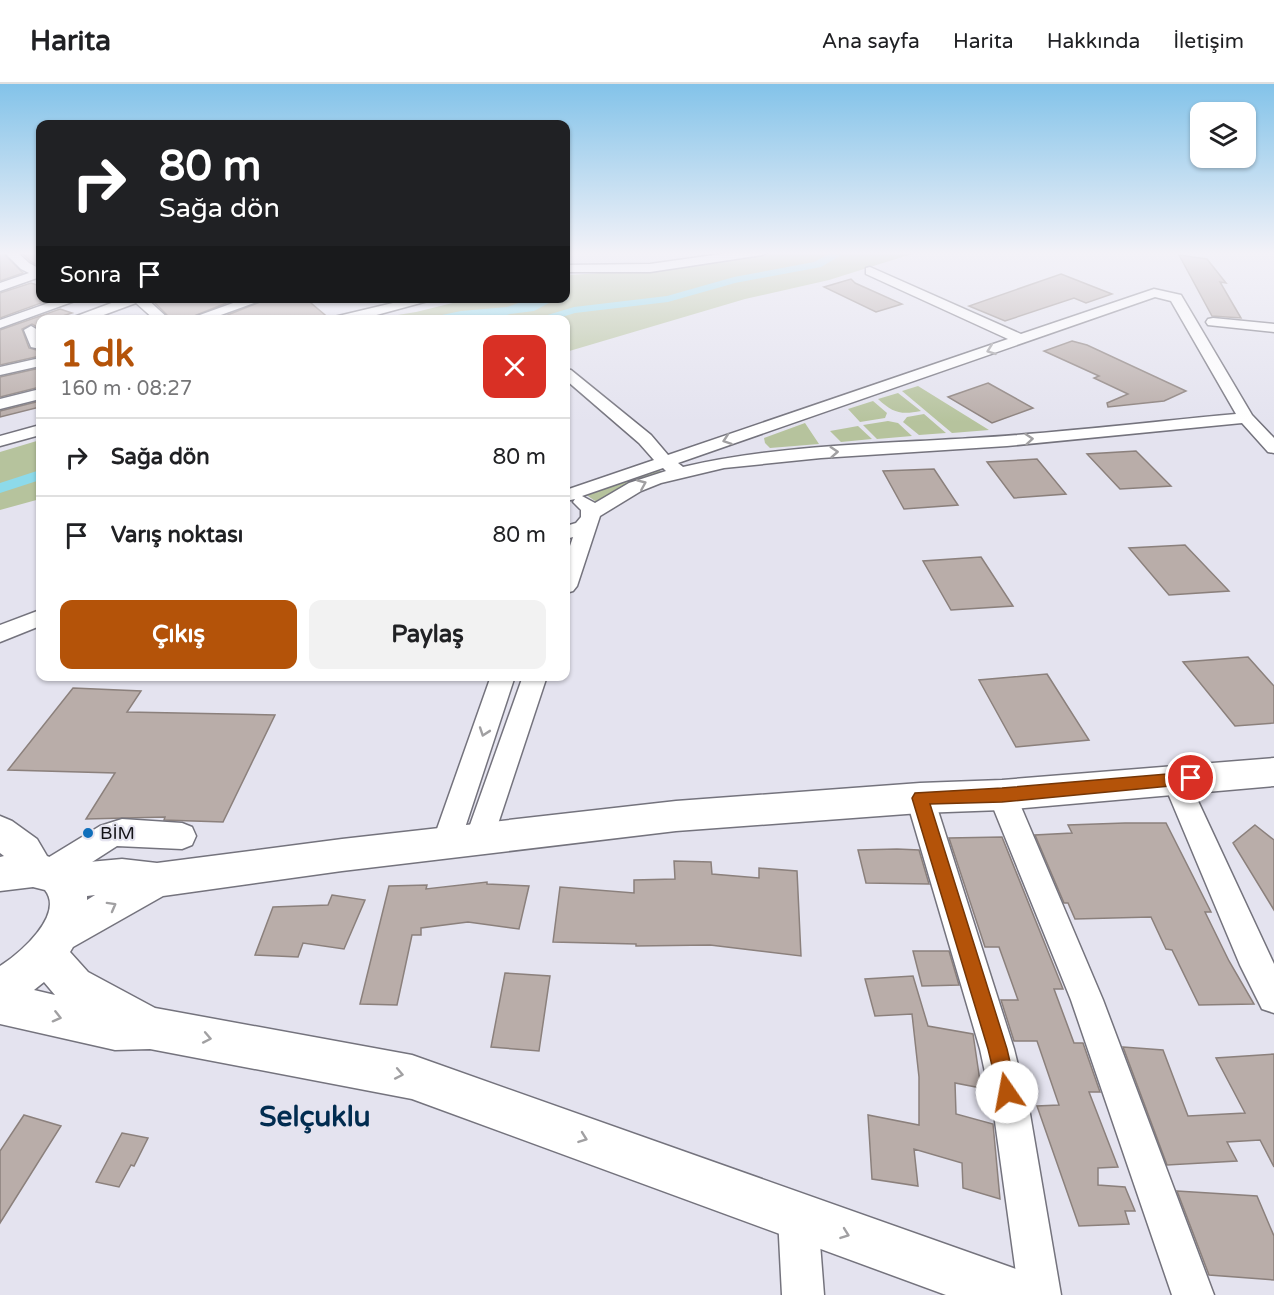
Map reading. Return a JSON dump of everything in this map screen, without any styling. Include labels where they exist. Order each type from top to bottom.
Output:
[{"type":"street","points":[[0,324],[46,309]]},
{"type":"street","points":[[91,315],[111,309]]},
{"type":"street","points":[[204,315],[220,309]]},
{"type":"street","points":[[356,315],[390,309]]},
{"type":"street","points":[[953,309],[1020,339]]},
{"type":"street","points":[[570,496],[1109,309]]},
{"type":"street","points":[[1182,309],[1246,418],[1274,448]]},
{"type":"street","points":[[1213,322],[1274,328]]},
{"type":"street","points":[[0,337],[36,328],[36,344]]},
{"type":"street","points":[[0,371],[36,363]]},
{"type":"street","points":[[570,376],[645,439],[664,461],[678,472]]},
{"type":"street","points":[[0,404],[36,395]]},
{"type":"street","points":[[570,532],[576,531],[590,518],[635,487],[678,472],[724,463],[1007,441],[1246,418]]},
{"type":"street","points":[[758,429],[749,439],[756,449],[773,458]]},
{"type":"street","points":[[0,441],[36,431]]},
{"type":"street","points":[[570,498],[585,503],[590,518],[570,575]]},
{"type":"street","points":[[0,634],[36,620]]},
{"type":"street","points":[[446,843],[501,681]]},
{"type":"street","points":[[479,839],[533,681]]},
{"type":"street","points":[[37,874],[99,878],[143,877],[157,880],[676,816],[920,798],[1002,795],[1274,772]]},
{"type":"street","points":[[1175,779],[1263,955],[1274,997]]},
{"type":"street","points":[[1002,795],[1087,1000],[1193,1295]]},
{"type":"street","points":[[920,798],[998,1049],[1012,1114],[1040,1295]]},
{"type":"street","points":[[0,832],[24,851],[37,874],[69,896],[68,913],[53,943]]},
{"type":"street","points":[[37,874],[122,832],[182,836]]},
{"type":"street","points":[[0,988],[26,972],[53,943],[157,880]]},
{"type":"street","points":[[53,943],[74,986],[150,1028]]},
{"type":"street","points":[[0,1003],[115,1029],[150,1028],[412,1077],[1016,1295]]},
{"type":"street","points":[[798,1217],[803,1295]]},
{"type":"green space","points":[[430,309],[713,309],[570,351],[570,315],[398,315]]},
{"type":"green space","points":[[918,386],[989,430],[952,433],[902,391]]},
{"type":"green space","points":[[898,393],[921,411],[898,412],[878,399]]},
{"type":"green space","points":[[873,401],[887,413],[885,418],[860,422],[848,409]]},
{"type":"green space","points":[[924,414],[946,433],[919,435],[903,422],[907,417]]},
{"type":"green space","points":[[888,421],[898,423],[912,436],[877,439],[863,425]]},
{"type":"green space","points":[[805,423],[819,444],[770,448],[765,443],[764,438]]},
{"type":"green space","points":[[858,426],[872,439],[841,442],[830,431]]},
{"type":"green space","points":[[36,441],[36,500],[0,510],[0,452]]},
{"type":"green space","points":[[658,469],[661,472],[630,483],[598,503],[585,494]]},
{"type":"water","points":[[539,309],[507,315],[442,315],[461,311]]},
{"type":"building","points":[[0,309],[26,309],[0,318]]},
{"type":"building","points":[[60,309],[72,313],[66,315],[43,315]]},
{"type":"building","points":[[161,309],[213,309],[196,315],[167,315]]},
{"type":"building","points":[[244,309],[317,309],[325,315],[228,315]]},
{"type":"building","points":[[869,309],[887,309],[876,312]]},
{"type":"building","points":[[975,309],[1042,309],[1005,321]]},
{"type":"building","points":[[1208,309],[1235,309],[1241,318],[1212,316]]},
{"type":"building","points":[[36,317],[36,326],[32,324],[22,329],[29,348],[36,350],[36,357],[0,365],[0,330]]},
{"type":"building","points":[[1072,341],[1087,345],[1186,391],[1164,401],[1108,407],[1107,403],[1128,394],[1094,378],[1099,376],[1044,351]]},
{"type":"building","points":[[36,369],[36,388],[0,397],[0,377]]},
{"type":"building","points":[[988,383],[1033,408],[992,423],[948,397]]},
{"type":"building","points":[[36,402],[36,408],[0,417],[0,411]]},
{"type":"building","points":[[1136,451],[1171,486],[1120,489],[1087,454]]},
{"type":"building","points":[[1037,459],[1066,494],[1014,498],[987,462]]},
{"type":"building","points":[[934,469],[958,505],[904,509],[883,471]]},
{"type":"building","points":[[1185,545],[1229,591],[1169,595],[1129,548]]},
{"type":"building","points":[[981,557],[1013,606],[951,610],[923,561]]},
{"type":"building","points":[[1248,657],[1274,686],[1274,723],[1235,726],[1183,662]]},
{"type":"building","points":[[1047,674],[1089,740],[1016,747],[979,680]]},
{"type":"building","points":[[73,688],[141,691],[127,712],[275,715],[223,822],[164,820],[165,817],[86,819],[115,773],[8,770]]},
{"type":"building","points":[[1166,823],[1211,912],[1205,912],[1229,961],[1254,1004],[1199,1005],[1172,950],[1166,949],[1151,917],[1075,919],[1068,903],[1064,903],[1035,835],[1072,833],[1068,825]]},
{"type":"building","points":[[1255,825],[1274,840],[1274,910],[1233,843]]},
{"type":"building","points":[[1002,837],[1063,989],[1054,989],[1074,1043],[1083,1043],[1100,1092],[1089,1092],[1118,1167],[1098,1168],[1098,1185],[1125,1187],[1135,1211],[1125,1211],[1129,1224],[1079,1226],[1037,1106],[1059,1105],[1037,1041],[1014,1041],[1001,1000],[1018,1000],[999,947],[985,947],[949,838]]},
{"type":"building","points":[[858,850],[919,850],[929,884],[866,883]]},
{"type":"building","points":[[674,861],[711,862],[712,874],[759,878],[759,868],[797,871],[801,956],[710,945],[636,946],[636,944],[553,942],[560,887],[634,893],[634,880],[675,879]]},
{"type":"building","points":[[487,882],[487,884],[529,886],[519,929],[468,922],[421,928],[421,935],[412,935],[397,1005],[360,1004],[389,886],[427,885],[426,889]]},
{"type":"building","points":[[332,895],[365,900],[344,949],[303,943],[298,957],[255,955],[273,907],[328,905]]},
{"type":"building","points":[[913,951],[949,951],[959,985],[922,986]]},
{"type":"building","points":[[505,973],[550,976],[539,1051],[491,1047]]},
{"type":"building","points":[[913,976],[928,1026],[973,1034],[981,1088],[955,1083],[956,1114],[993,1124],[1000,1199],[963,1188],[962,1163],[914,1149],[918,1186],[872,1179],[868,1115],[919,1125],[919,1077],[912,1014],[875,1016],[865,979]]},
{"type":"building","points":[[1123,1047],[1163,1050],[1188,1116],[1245,1113],[1216,1058],[1274,1054],[1274,1167],[1260,1140],[1227,1142],[1237,1161],[1167,1165]]},
{"type":"building","points":[[24,1115],[61,1126],[0,1223],[0,1151]]},
{"type":"building","points":[[122,1133],[148,1138],[134,1166],[131,1165],[119,1187],[96,1182]]},
{"type":"building","points":[[1177,1191],[1257,1196],[1274,1236],[1274,1280],[1209,1275]]},
{"type":"waterway","points":[[556,315],[587,309]]},
{"type":"waterway","points":[[0,488],[36,476]]},
{"type":"place","name":"BİM","points":[[88,833]]},
{"type":"district","name":"Selçuklu","points":[[315,1117]]},
{"type":"route","points":[[1007,1092],[998,1049],[920,798],[1002,795],[1191,778]]}]
